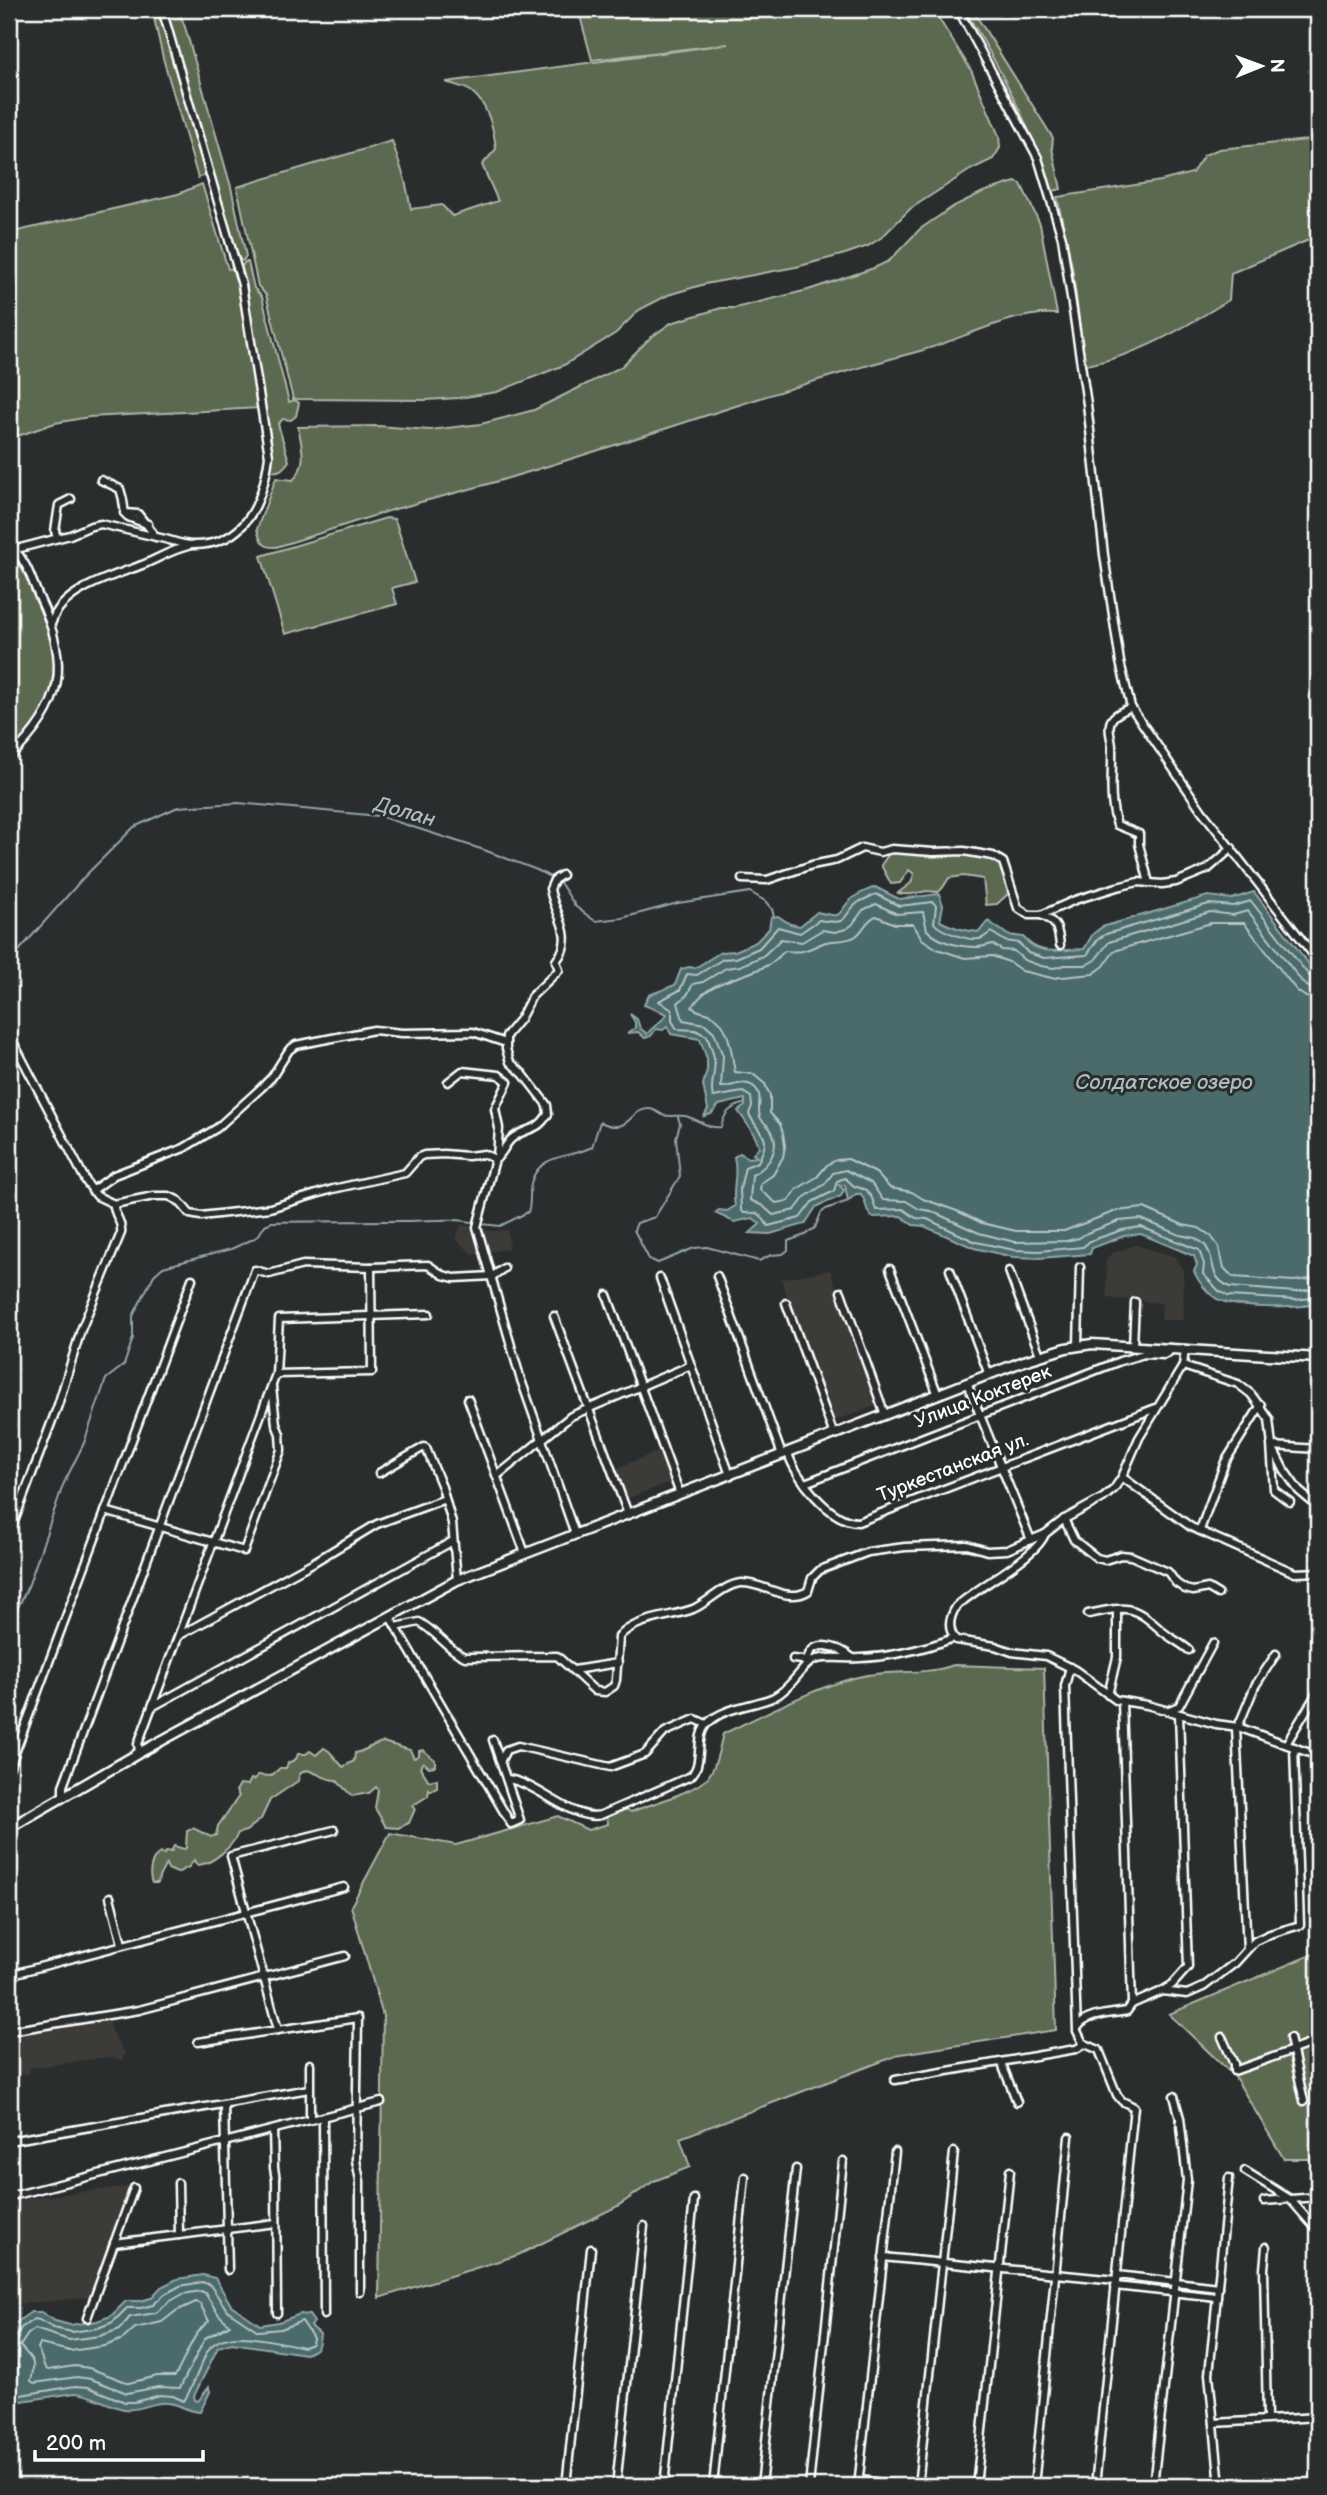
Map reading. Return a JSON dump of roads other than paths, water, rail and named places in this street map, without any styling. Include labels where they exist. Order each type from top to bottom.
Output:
[{"type":"main road","points":[[9,1828],[139,1753],[457,1580],[1040,1355],[1078,1345],[1318,1358]]},
{"type":"street","points":[[51,624],[56,610],[103,579],[191,545],[231,537],[247,522],[260,499],[267,477],[269,456],[242,285],[162,9]]},
{"type":"street","points":[[958,9],[1038,158],[1062,238],[1085,393],[1104,555],[1122,672],[1131,706],[1202,811],[1318,961]]},
{"type":"street","points":[[101,480],[120,489],[124,513],[137,513],[156,537]]},
{"type":"street","points":[[57,538],[55,531],[59,505],[71,499]]},
{"type":"street","points":[[100,514],[101,524]]},
{"type":"street","points":[[11,550],[101,524],[191,545]]},
{"type":"street","points":[[9,758],[50,706],[60,666],[51,624],[27,564],[11,550]]},
{"type":"street","points":[[45,607],[56,610]]},
{"type":"street","points":[[1131,706],[1115,715],[1109,725],[1112,743],[1111,796],[1117,825],[1139,834],[1149,883]]},
{"type":"street","points":[[742,879],[767,880],[837,860],[862,848],[880,852],[892,849],[964,851],[993,856],[1003,862],[1018,908],[1029,915],[1041,915],[1074,900],[1116,887],[1138,882],[1169,883],[1192,877],[1209,869],[1231,848]]},
{"type":"street","points":[[496,1158],[512,1137],[541,1125],[548,1114],[547,1105],[510,1062],[506,1037],[524,1013],[532,996],[559,970],[556,961],[563,952],[564,929],[550,889],[554,880],[562,876]]},
{"type":"street","points":[[1041,915],[1058,926],[1060,945]]},
{"type":"street","points":[[92,1191],[114,1175],[184,1148],[216,1128],[272,1077],[289,1050],[296,1045],[374,1030],[402,1033],[473,1032],[506,1043]]},
{"type":"street","points":[[9,1034],[92,1191],[114,1204],[169,1196],[194,1215],[244,1212],[270,1208],[333,1189],[405,1173],[424,1155],[484,1154],[496,1158]]},
{"type":"street","points":[[448,1082],[462,1071],[499,1075],[508,1082],[495,1110],[499,1128],[496,1158],[477,1224],[520,1377],[575,1534]]},
{"type":"street","points":[[9,1535],[58,1405],[81,1330],[121,1233],[121,1223],[114,1212],[114,1204]]},
{"type":"street","points":[[63,1797],[63,1786],[255,1270],[269,1273],[303,1265],[428,1265],[443,1275],[454,1278],[490,1276],[504,1268]]},
{"type":"street","points":[[1078,1345],[1080,1266]]},
{"type":"street","points":[[276,1374],[372,1372],[371,1267]]},
{"type":"street","points":[[890,1269],[938,1395]]},
{"type":"street","points":[[950,1270],[989,1375]]},
{"type":"street","points":[[1009,1271],[1040,1355]]},
{"type":"street","name":"Туркестанская ул.","points":[[717,1276],[785,1454],[805,1483],[833,1514],[853,1522],[1156,1408]]},
{"type":"street","points":[[660,1278],[730,1475]]},
{"type":"street","points":[[9,1769],[192,1279]]},
{"type":"street","points":[[841,1292],[885,1415]]},
{"type":"street","points":[[607,1295],[680,1494]]},
{"type":"street","points":[[1133,1346],[1135,1302]]},
{"type":"street","points":[[786,1303],[834,1435]]},
{"type":"street","points":[[139,1753],[138,1744],[276,1374],[279,1320],[429,1314]]},
{"type":"street","points":[[554,1316],[628,1514]]},
{"type":"street","name":"Улица Коктерек","points":[[805,1483],[1120,1361],[1144,1354],[1164,1355],[1170,1348]]},
{"type":"street","points":[[396,1627],[419,1622],[429,1626],[465,1657],[554,1656],[564,1660],[595,1691],[605,1692],[614,1685],[619,1637],[626,1630],[692,1609],[738,1584],[752,1585],[786,1595],[802,1594],[808,1591],[812,1578],[820,1570],[867,1552],[905,1547],[967,1545],[988,1551],[1003,1551],[1045,1534],[1064,1519],[1103,1499],[1114,1489],[1156,1408],[1183,1366],[1185,1349]]},
{"type":"street","points":[[497,1476],[571,1416],[691,1365]]},
{"type":"street","points":[[1183,1366],[1238,1384],[1261,1405],[1269,1419],[1274,1490],[1290,1502]]},
{"type":"street","points":[[967,1383],[1031,1540]]},
{"type":"street","points":[[106,1511],[244,1551],[281,1450],[280,1434],[275,1424],[272,1385]]},
{"type":"street","points":[[468,1399],[525,1553]]},
{"type":"street","points":[[1200,1530],[1225,1462],[1261,1405]]},
{"type":"street","points":[[1271,1443],[1318,1449]]},
{"type":"street","points":[[1271,1443],[1293,1485],[1318,1507]]},
{"type":"street","points":[[379,1473],[425,1447],[452,1523],[457,1580]]},
{"type":"street","points":[[1122,1477],[1185,1523],[1295,1573],[1318,1572]]},
{"type":"street","points":[[179,1635],[314,1562],[377,1524],[445,1499]]},
{"type":"street","points":[[1064,1519],[1074,1539],[1097,1558],[1110,1560],[1121,1555],[1131,1556],[1168,1572],[1176,1583],[1185,1589],[1193,1591],[1209,1588],[1218,1594]]},
{"type":"street","points":[[1045,1534],[1043,1539],[1020,1559],[956,1607],[950,1622],[950,1633],[954,1638],[958,1641],[1046,1656],[1070,1667],[1108,1695],[1122,1701],[1236,1727],[1318,1756]]},
{"type":"street","points":[[152,1707],[453,1541]]},
{"type":"street","points":[[1088,1615],[1129,1608],[1146,1615],[1189,1650]]},
{"type":"street","points":[[1108,1695],[1117,1657],[1117,1610]]},
{"type":"street","points":[[390,1617],[512,1825],[520,1821],[493,1740]]},
{"type":"street","points":[[807,1664],[820,1658],[907,1653],[954,1638]]},
{"type":"street","points":[[1167,1710],[1179,1706],[1213,1643]]},
{"type":"street","points":[[507,1779],[530,1786],[579,1812],[596,1816],[691,1776],[697,1768],[702,1731],[706,1724],[718,1716],[779,1694],[795,1682],[807,1664],[808,1655],[820,1645],[835,1648],[853,1658]]},
{"type":"street","points":[[1247,1949],[1236,1727],[1255,1686],[1276,1654]]},
{"type":"street","points":[[793,1659],[807,1664]]},
{"type":"street","points":[[574,1670],[618,1663]]},
{"type":"street","points":[[1070,1667],[1065,1686],[1077,2029],[1085,2044],[1098,2050],[1117,2095],[1134,2107],[1095,2486]]},
{"type":"street","points":[[1162,1991],[1187,1994],[1203,1987],[1263,1937],[1300,1925],[1299,1843],[1290,1746],[1318,1691]]},
{"type":"street","points":[[1122,1701],[1132,2004]]},
{"type":"street","points":[[1077,2029],[1083,2021],[1127,2011],[1132,2004],[1172,1985],[1188,1967],[1179,1714]]},
{"type":"street","points":[[500,1760],[506,1750],[518,1746],[610,1767],[645,1754],[660,1736],[683,1722],[695,1718],[706,1724]]},
{"type":"street","points":[[278,2030],[231,1856],[334,1830]]},
{"type":"street","points":[[9,1975],[344,1887]]},
{"type":"street","points":[[110,1897],[122,1944]]},
{"type":"street","points":[[9,2031],[139,2010],[345,1956]]},
{"type":"street","points":[[198,2042],[358,2018],[356,2160],[360,2181],[360,2292]]},
{"type":"street","points":[[1222,2037],[1234,2064],[1234,2071],[1318,2041]]},
{"type":"street","points":[[1290,2038],[1304,2101]]},
{"type":"street","points":[[895,2080],[1076,2049],[1085,2044]]},
{"type":"street","points":[[1001,2062],[1017,2102]]},
{"type":"street","points":[[310,2064],[310,2120]]},
{"type":"street","points":[[9,2141],[309,2090]]},
{"type":"street","points":[[1153,2486],[1187,2172],[1180,2118],[1174,2096]]},
{"type":"street","points":[[9,2194],[16,2195],[381,2102]]},
{"type":"street","points":[[224,2104],[228,2270]]},
{"type":"street","points":[[323,2117],[324,2315]]},
{"type":"street","points":[[273,2130],[277,2313]]},
{"type":"street","points":[[1034,2486],[1069,2137]]},
{"type":"street","points":[[895,2152],[858,2483],[909,2486]]},
{"type":"street","points":[[918,2486],[954,2152]]},
{"type":"street","points":[[809,2486],[843,2161]]},
{"type":"street","points":[[761,2486],[796,2169]]},
{"type":"street","points":[[976,2486],[1010,2171]]},
{"type":"street","points":[[1245,2171],[1290,2199],[1318,2231]]},
{"type":"street","points":[[713,2486],[745,2178]]},
{"type":"street","points":[[1220,2486],[1209,2374],[1229,2178]]},
{"type":"street","points":[[178,2183],[179,2235]]},
{"type":"street","points":[[87,2318],[134,2188]]},
{"type":"street","points":[[664,2486],[694,2199]]},
{"type":"street","points":[[1264,2201],[1316,2199]]},
{"type":"street","points":[[114,2242],[276,2223]]},
{"type":"street","points":[[615,2486],[645,2226]]},
{"type":"street","points":[[1266,2247],[1264,2269],[1267,2419]]},
{"type":"street","points":[[566,2486],[592,2249]]},
{"type":"street","points":[[883,2257],[1116,2280],[1218,2287]]},
{"type":"street","points":[[1116,2280],[1174,2292],[1217,2297]]},
{"type":"street","points":[[1214,2423],[1318,2417]]},
{"type":"water","name":"Солдатское озеро","points":[[875,887],[899,899],[939,894],[943,905],[940,921],[979,932],[988,921],[1008,935],[1023,937],[1037,948],[1051,951],[1084,949],[1093,934],[1102,927],[1208,896],[1232,899],[1254,892],[1318,976],[1318,1303],[1265,1307],[1223,1301],[1211,1295],[1197,1278],[1194,1256],[1141,1234],[1124,1236],[1092,1248],[1090,1254],[1013,1257],[974,1248],[924,1226],[913,1225],[901,1216],[872,1217],[861,1194],[856,1194],[848,1201],[845,1185],[839,1185],[844,1190],[841,1196],[816,1207],[805,1224],[770,1234],[750,1233],[760,1224],[753,1218],[734,1222],[715,1213],[735,1206],[734,1157],[740,1153],[748,1158],[757,1157],[753,1154],[759,1147],[758,1143],[738,1111],[745,1106],[745,1099],[719,1105],[711,1114],[704,1116],[708,1109],[703,1085],[707,1059],[700,1039],[671,1034],[667,1026],[663,1030],[656,1029],[651,1036],[645,1038],[638,1032],[627,1033],[635,1028],[630,1014],[647,1034],[667,1014],[644,1005],[649,995],[675,985],[681,969],[695,968],[721,952],[735,951],[756,942],[769,929],[771,917],[778,916],[790,924],[800,926],[817,912],[837,915],[854,897]]},
{"type":"water","points":[[203,2275],[215,2278],[231,2305],[260,2325],[279,2322],[300,2314],[309,2315],[314,2322],[311,2326],[320,2334],[317,2347],[305,2354],[232,2343],[218,2347],[194,2396],[198,2401],[209,2387],[210,2392],[200,2412],[168,2403],[124,2409],[75,2393],[9,2404],[9,2375],[15,2373],[19,2366],[9,2366],[9,2343],[14,2324],[31,2312],[41,2312],[55,2321],[70,2325],[97,2321],[111,2316],[126,2301],[151,2298],[161,2287],[177,2279]]},
{"type":"waterway","name":"Долан","points":[[9,962],[84,877],[134,827],[178,807],[238,803],[379,816],[484,850],[552,878]]},
{"type":"waterway","name":"Долан","points":[[557,881],[576,907],[595,921],[622,918],[678,903],[750,892],[765,901],[772,909],[774,917]]},
{"type":"waterway","points":[[482,1224],[500,1226],[528,1212],[531,1184],[536,1171],[549,1161],[592,1147],[600,1122],[618,1126],[641,1110],[650,1109],[663,1115],[685,1116],[712,1127],[721,1127],[729,1111],[745,1103]]},
{"type":"waterway","points":[[678,1117],[680,1124],[676,1138],[680,1176],[655,1217],[637,1223],[634,1230],[649,1259],[658,1263],[694,1248],[707,1247],[759,1261],[771,1255],[783,1254],[788,1250],[788,1241],[815,1228],[821,1213],[848,1201]]},
{"type":"waterway","points":[[9,1627],[29,1584],[63,1485],[84,1443],[106,1379],[124,1365],[133,1338],[133,1316],[154,1275],[163,1267],[231,1249],[258,1236],[265,1225],[272,1222],[450,1220],[476,1223]]}]
